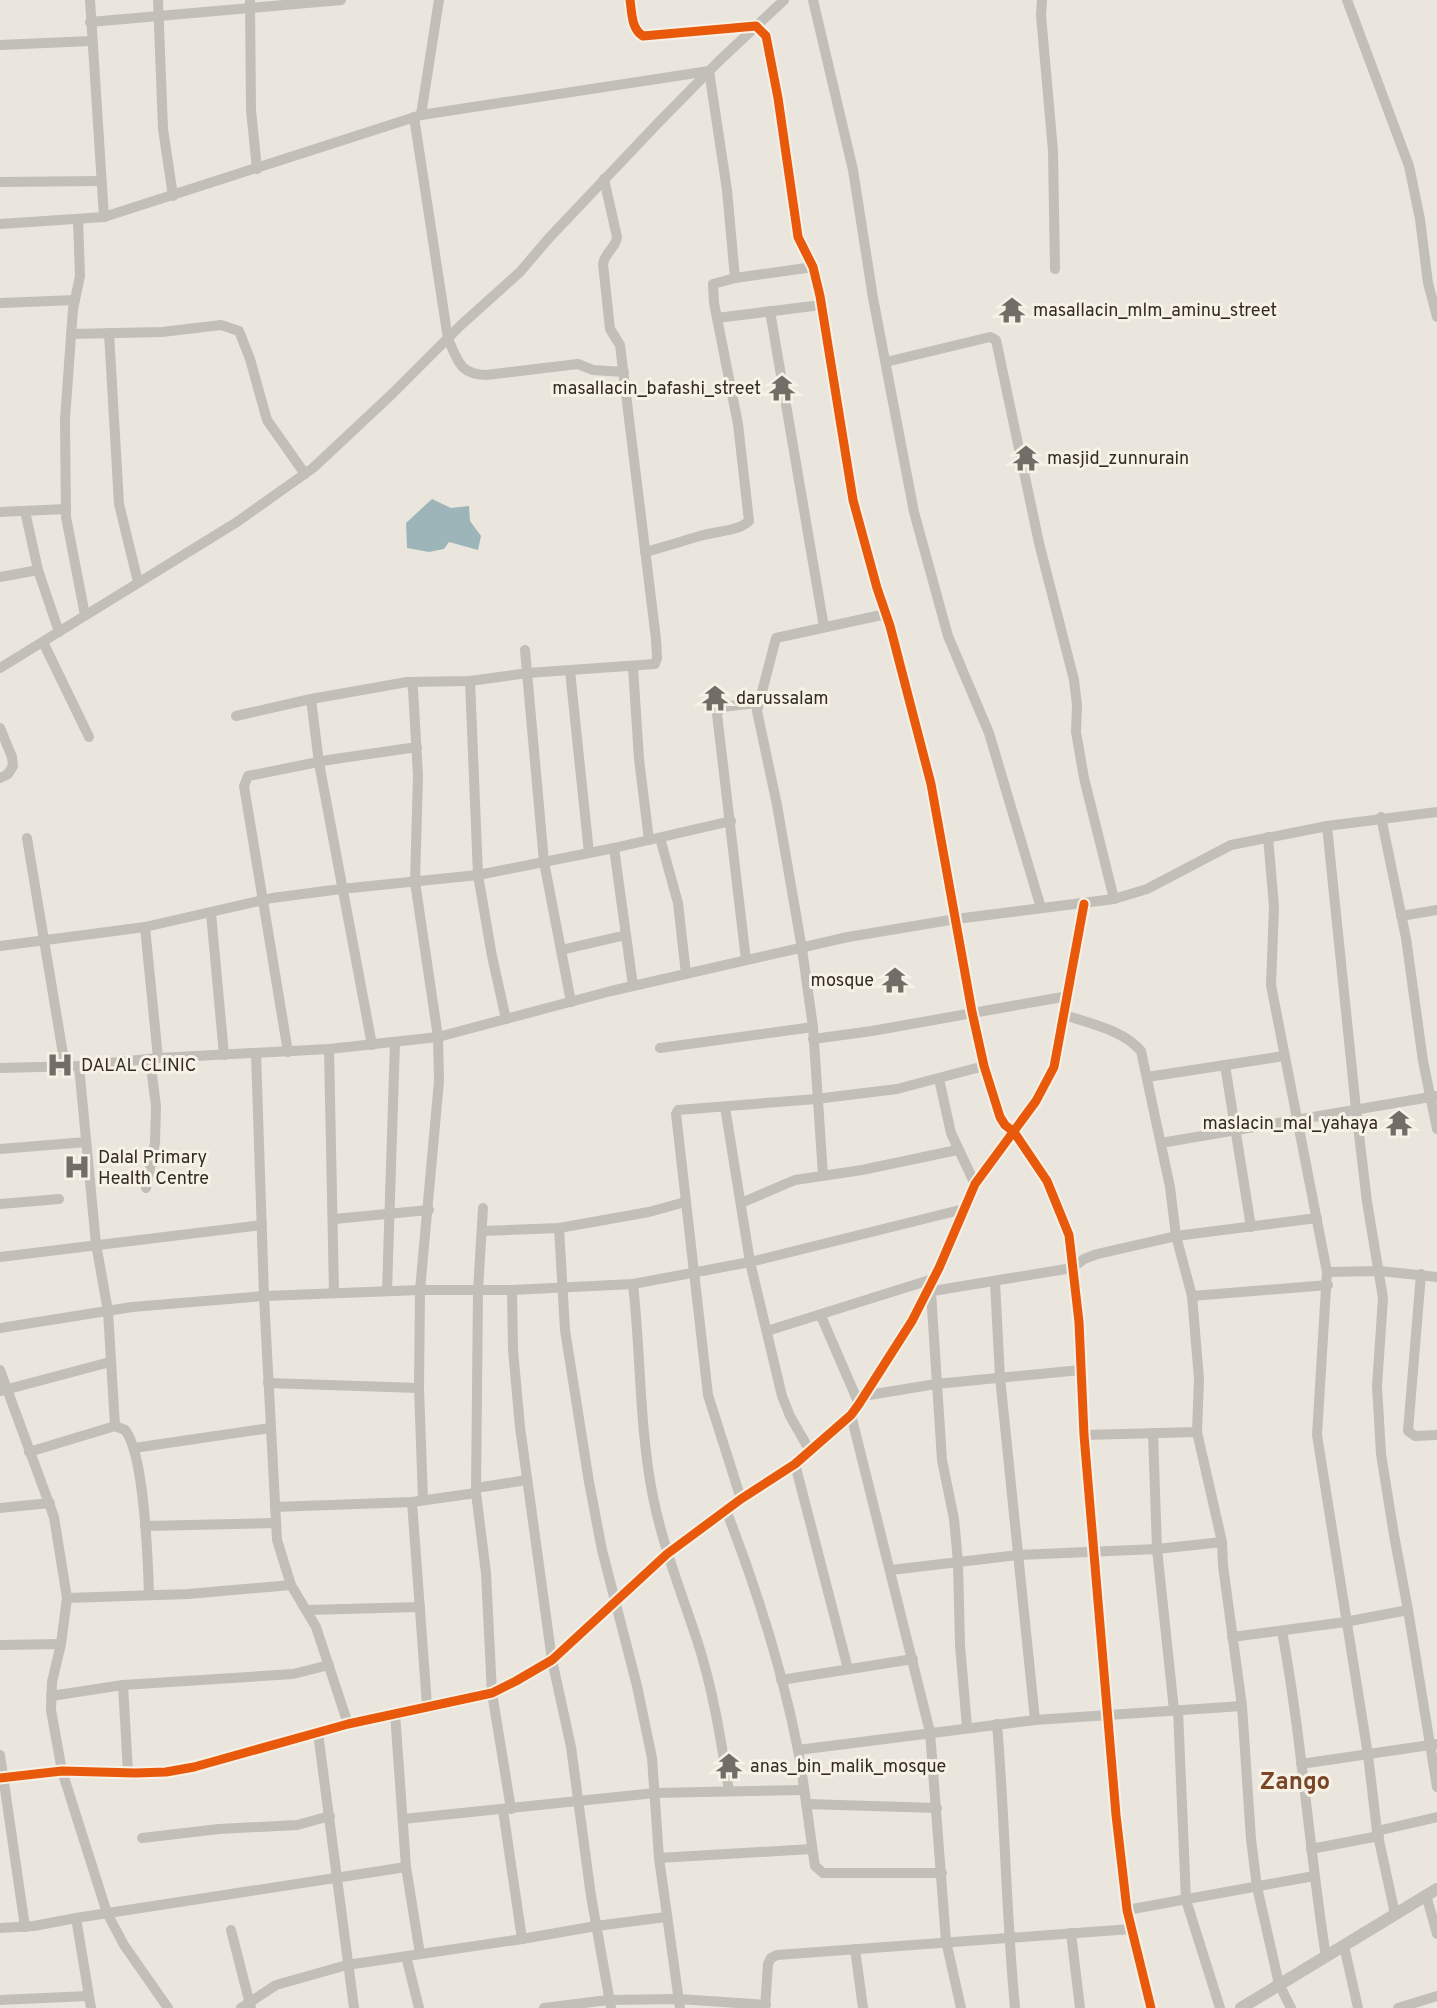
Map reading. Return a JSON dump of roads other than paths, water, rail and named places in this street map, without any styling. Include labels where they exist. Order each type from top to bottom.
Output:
[{"type":"street","points":[[90,0],[104,217]]},
{"type":"street","points":[[158,0],[163,129],[173,196]]},
{"type":"street","points":[[90,22],[158,17],[250,5],[341,0]]},
{"type":"street","points":[[439,0],[418,116],[447,339],[460,366],[471,374],[486,375],[578,364],[593,370],[624,372]]},
{"type":"street","points":[[630,0],[635,27],[643,36],[756,26]]},
{"type":"street","points":[[0,668],[237,522],[304,474],[520,272],[604,179],[709,71],[784,0]]},
{"type":"street","points":[[813,0],[853,170],[914,512],[948,636],[989,733],[1041,908]]},
{"type":"street","points":[[1042,0],[1053,151],[1055,268]]},
{"type":"street","points":[[1346,0],[1409,166],[1420,219],[1428,284],[1437,317]]},
{"type":"street","points":[[250,5],[251,110],[257,169]]},
{"type":"street","points":[[756,26],[766,36],[778,98],[798,237],[813,267],[821,305],[853,500],[931,783],[984,1066],[1000,1117],[1014,1132],[1047,1181],[1069,1235],[1079,1322],[1084,1435],[1116,1815],[1130,1929],[1151,2008]]},
{"type":"street","points":[[0,45],[91,41]]},
{"type":"street","points":[[0,224],[104,217],[418,116],[709,71]]},
{"type":"street","points":[[709,71],[727,190],[735,278]]},
{"type":"street","points":[[236,716],[311,699],[411,682],[470,681],[528,673],[655,664],[657,658],[624,372],[620,345],[610,329],[603,264],[604,257],[616,243],[617,237],[604,179]]},
{"type":"street","points":[[0,183],[101,181]]},
{"type":"street","points":[[78,219],[80,276],[71,334],[65,419],[66,509],[69,544],[85,615]]},
{"type":"street","points":[[645,552],[742,527],[749,521],[738,424],[713,284],[735,278],[813,267]]},
{"type":"street","points":[[0,303],[75,300]]},
{"type":"street","points":[[717,318],[821,305]]},
{"type":"street","points":[[769,311],[824,627]]},
{"type":"street","points":[[71,334],[162,332],[221,325],[239,331],[267,420],[304,474]]},
{"type":"street","points":[[108,334],[119,504],[138,582]]},
{"type":"street","points":[[886,362],[990,337],[996,340],[1038,543],[1074,680],[1076,732],[1084,778],[1114,900]]},
{"type":"street","points":[[0,512],[66,509]]},
{"type":"street","points":[[25,511],[38,570],[59,632]]},
{"type":"street","points":[[0,578],[38,570]]},
{"type":"street","points":[[823,1175],[813,1027],[802,949],[758,718],[758,703],[776,638],[886,614]]},
{"type":"street","points":[[43,642],[89,737]]},
{"type":"street","points":[[526,650],[544,862],[571,1002]]},
{"type":"street","points":[[633,667],[639,759],[654,839],[678,903],[686,974]]},
{"type":"street","points":[[570,670],[589,853]]},
{"type":"street","points":[[470,681],[478,875],[506,1019]]},
{"type":"street","points":[[411,682],[418,776],[415,882],[438,1037],[439,1081],[420,1290],[417,1501],[420,1607],[427,1705]]},
{"type":"street","points":[[311,699],[319,763],[341,888],[372,1045]]},
{"type":"street","points":[[746,960],[718,710],[720,707],[758,703]]},
{"type":"street","points":[[0,728],[13,766],[8,774],[0,778]]},
{"type":"street","points":[[288,1052],[245,780],[248,776],[328,760],[417,747]]},
{"type":"street","points":[[0,1068],[79,1066],[154,1058],[288,1052],[438,1037],[633,986],[848,937],[956,919],[1114,900],[1147,889],[1231,845],[1381,817],[1437,812]]},
{"type":"street","points":[[1381,817],[1434,1096],[1437,1129]]},
{"type":"street","points":[[0,946],[145,928],[264,900],[341,888],[478,875],[731,821]]},
{"type":"street","points":[[1327,826],[1356,1110],[1367,1202],[1383,1297],[1377,1386],[1381,1454],[1433,1745],[1437,1787]]},
{"type":"street","points":[[1268,837],[1274,907],[1272,985],[1327,1272],[1317,1410],[1318,1435],[1378,1834],[1395,1914]]},
{"type":"street","points":[[27,838],[65,1066]]},
{"type":"street","points":[[614,848],[633,986]]},
{"type":"street","points":[[2,1778],[62,1771],[166,1772],[194,1767],[348,1724],[492,1693],[552,1660],[667,1554],[741,1499],[795,1464],[851,1415],[861,1400],[929,1292],[975,1184],[989,1161],[1036,1101],[1054,1067],[1084,904]]},
{"type":"street","points":[[1401,916],[1437,910]]},
{"type":"street","points":[[211,913],[224,1055]]},
{"type":"street","points":[[145,928],[156,1106],[155,1143],[146,1188]]},
{"type":"street","points":[[561,950],[626,935]]},
{"type":"street","points":[[813,1039],[1068,996]]},
{"type":"street","points":[[1065,1015],[1133,1041],[1141,1051],[1147,1077],[1170,1187],[1176,1236],[1192,1296],[1199,1379],[1197,1433],[1222,1542],[1231,1637],[1242,1706],[1257,1887],[1279,1984],[1291,2008]]},
{"type":"street","points":[[660,1048],[813,1027]]},
{"type":"street","points":[[387,1291],[394,1042]]},
{"type":"street","points":[[330,1049],[334,1293]]},
{"type":"street","points":[[257,1053],[264,1296],[277,1540],[291,1585],[316,1627],[348,1724]]},
{"type":"street","points":[[1147,1077],[1284,1056]]},
{"type":"street","points":[[1225,1065],[1251,1227]]},
{"type":"street","points":[[79,1066],[96,1244],[108,1311],[115,1426]]},
{"type":"street","points":[[741,1499],[708,1395],[685,1202],[676,1114],[678,1110],[816,1099],[897,1089],[984,1066]]},
{"type":"street","points":[[939,1079],[951,1133],[975,1184]]},
{"type":"street","points":[[1161,1143],[1434,1096]]},
{"type":"street","points":[[725,1107],[750,1262],[782,1396],[810,1451]]},
{"type":"street","points":[[0,1149],[86,1142]]},
{"type":"street","points":[[741,1203],[788,1182],[957,1150]]},
{"type":"street","points":[[0,1203],[59,1199]]},
{"type":"street","points":[[481,1231],[559,1228],[649,1212],[685,1202]]},
{"type":"street","points":[[483,1208],[478,1290],[476,1490],[486,1573],[492,1693],[522,1939]]},
{"type":"street","points":[[0,1328],[108,1311],[264,1296],[633,1284],[750,1262],[964,1209]]},
{"type":"street","points":[[334,1219],[429,1210]]},
{"type":"street","points":[[929,1292],[1072,1268],[1097,1254],[1176,1236],[1317,1218]]},
{"type":"street","points":[[0,1257],[262,1224]]},
{"type":"street","points":[[559,1228],[565,1329],[581,1434],[602,1550],[650,1746],[659,1858],[680,2004]]},
{"type":"street","points":[[1327,1272],[1380,1271],[1437,1277]]},
{"type":"street","points":[[1421,1274],[1408,1432],[1415,1436],[1437,1435]]},
{"type":"street","points":[[767,1331],[933,1279]]},
{"type":"street","points":[[995,1282],[1000,1377],[1035,1720]]},
{"type":"street","points":[[633,1284],[645,1434],[653,1494],[667,1554],[697,1641],[714,1702],[729,1791]]},
{"type":"street","points":[[1192,1296],[1328,1285]]},
{"type":"street","points":[[512,1290],[513,1350],[527,1479],[552,1660],[571,1747],[596,1926],[610,2004]]},
{"type":"street","points":[[929,1292],[942,1460],[954,1519],[958,1563],[960,1645],[967,1727]]},
{"type":"street","points":[[821,1316],[861,1400]]},
{"type":"street","points":[[3,1391],[110,1363]]},
{"type":"street","points":[[0,1370],[3,1391],[50,1503],[67,1598],[51,1696],[62,1771],[107,1913],[124,1945],[168,2008]]},
{"type":"street","points":[[861,1400],[936,1384],[1081,1370]]},
{"type":"street","points":[[268,1383],[419,1388]]},
{"type":"street","points":[[851,1415],[930,1732],[946,1941],[961,2008]]},
{"type":"street","points":[[29,1452],[115,1426],[125,1430],[134,1448],[145,1526],[149,1595]]},
{"type":"street","points":[[134,1448],[270,1429]]},
{"type":"street","points":[[1153,1433],[1157,1549],[1176,1710],[1186,1900],[1220,2008]]},
{"type":"street","points":[[1084,1435],[1197,1433]]},
{"type":"street","points":[[795,1464],[848,1669]]},
{"type":"street","points":[[275,1507],[417,1501],[527,1479]]},
{"type":"street","points":[[0,1508],[50,1503]]},
{"type":"street","points":[[726,1510],[745,1559],[781,1681],[798,1750],[815,1866],[823,1873],[942,1873]]},
{"type":"street","points":[[145,1526],[276,1523]]},
{"type":"street","points":[[891,1570],[1018,1555],[1157,1549],[1222,1542]]},
{"type":"street","points":[[67,1598],[291,1585]]},
{"type":"street","points":[[307,1610],[420,1607]]},
{"type":"street","points":[[1231,1637],[1345,1622],[1408,1610]]},
{"type":"street","points":[[1282,1631],[1292,1683],[1326,1957]]},
{"type":"street","points":[[0,1645],[61,1644]]},
{"type":"street","points":[[781,1681],[913,1659]]},
{"type":"street","points":[[51,1696],[123,1685],[273,1676],[328,1665]]},
{"type":"street","points":[[123,1685],[128,1772]]},
{"type":"street","points":[[798,1750],[1035,1720],[1242,1706]]},
{"type":"street","points":[[395,1713],[406,1867],[420,1954]]},
{"type":"street","points":[[997,1724],[1004,1813],[1008,1937],[1015,2008]]},
{"type":"street","points":[[318,1733],[354,2008]]},
{"type":"street","points":[[1301,1764],[1433,1745]]},
{"type":"street","points":[[0,1755],[25,1927]]},
{"type":"street","points":[[403,1819],[655,1793],[804,1790]]},
{"type":"street","points":[[806,1804],[937,1808]]},
{"type":"street","points":[[142,1838],[297,1825],[330,1816]]},
{"type":"street","points":[[1311,1849],[1437,1817]]},
{"type":"street","points":[[659,1858],[812,1849]]},
{"type":"street","points":[[0,1928],[25,1927],[406,1867]]},
{"type":"street","points":[[1127,1910],[1314,1876]]},
{"type":"street","points":[[1241,2008],[1431,1892],[1437,1934]]},
{"type":"street","points":[[231,1930],[247,2006],[276,1985],[347,1965],[666,1917]]},
{"type":"street","points":[[76,1918],[90,2008]]},
{"type":"street","points":[[544,2008],[610,2004],[766,2006],[768,1964],[771,1958],[777,1955],[1130,1929]]},
{"type":"street","points":[[1071,1933],[1080,2008]]},
{"type":"street","points":[[1344,1946],[1357,2008]]},
{"type":"street","points":[[855,1949],[863,2008]]},
{"type":"street","points":[[406,1956],[419,2008]]},
{"type":"street","points":[[0,2000],[88,1996]]},
{"type":"street","points":[[1398,2008],[1437,1996]]},
{"type":"water","points":[[432,499],[451,508],[469,506],[470,521],[481,536],[478,550],[449,542],[444,549],[429,552],[407,548],[406,523]]},
{"type":"place","name":"masallacin_mlm_aminu_street","points":[[1012,310]]},
{"type":"place","name":"masallacin_bafashi_street","points":[[782,388]]},
{"type":"place","name":"masjid_zunnurain","points":[[1026,458]]},
{"type":"place","name":"darussalam","points":[[715,698]]},
{"type":"place","name":"mosque","points":[[895,980]]},
{"type":"place","name":"DALAL CLINIC","points":[[60,1065]]},
{"type":"place","name":"maslacin_mal_yahaya","points":[[1399,1123]]},
{"type":"place","name":"Dalal Primary Health Centre","points":[[77,1167]]},
{"type":"place","name":"anas_bin_malik_mosque","points":[[729,1766]]},
{"type":"district","name":"Zango","points":[[1295,1781]]}]
